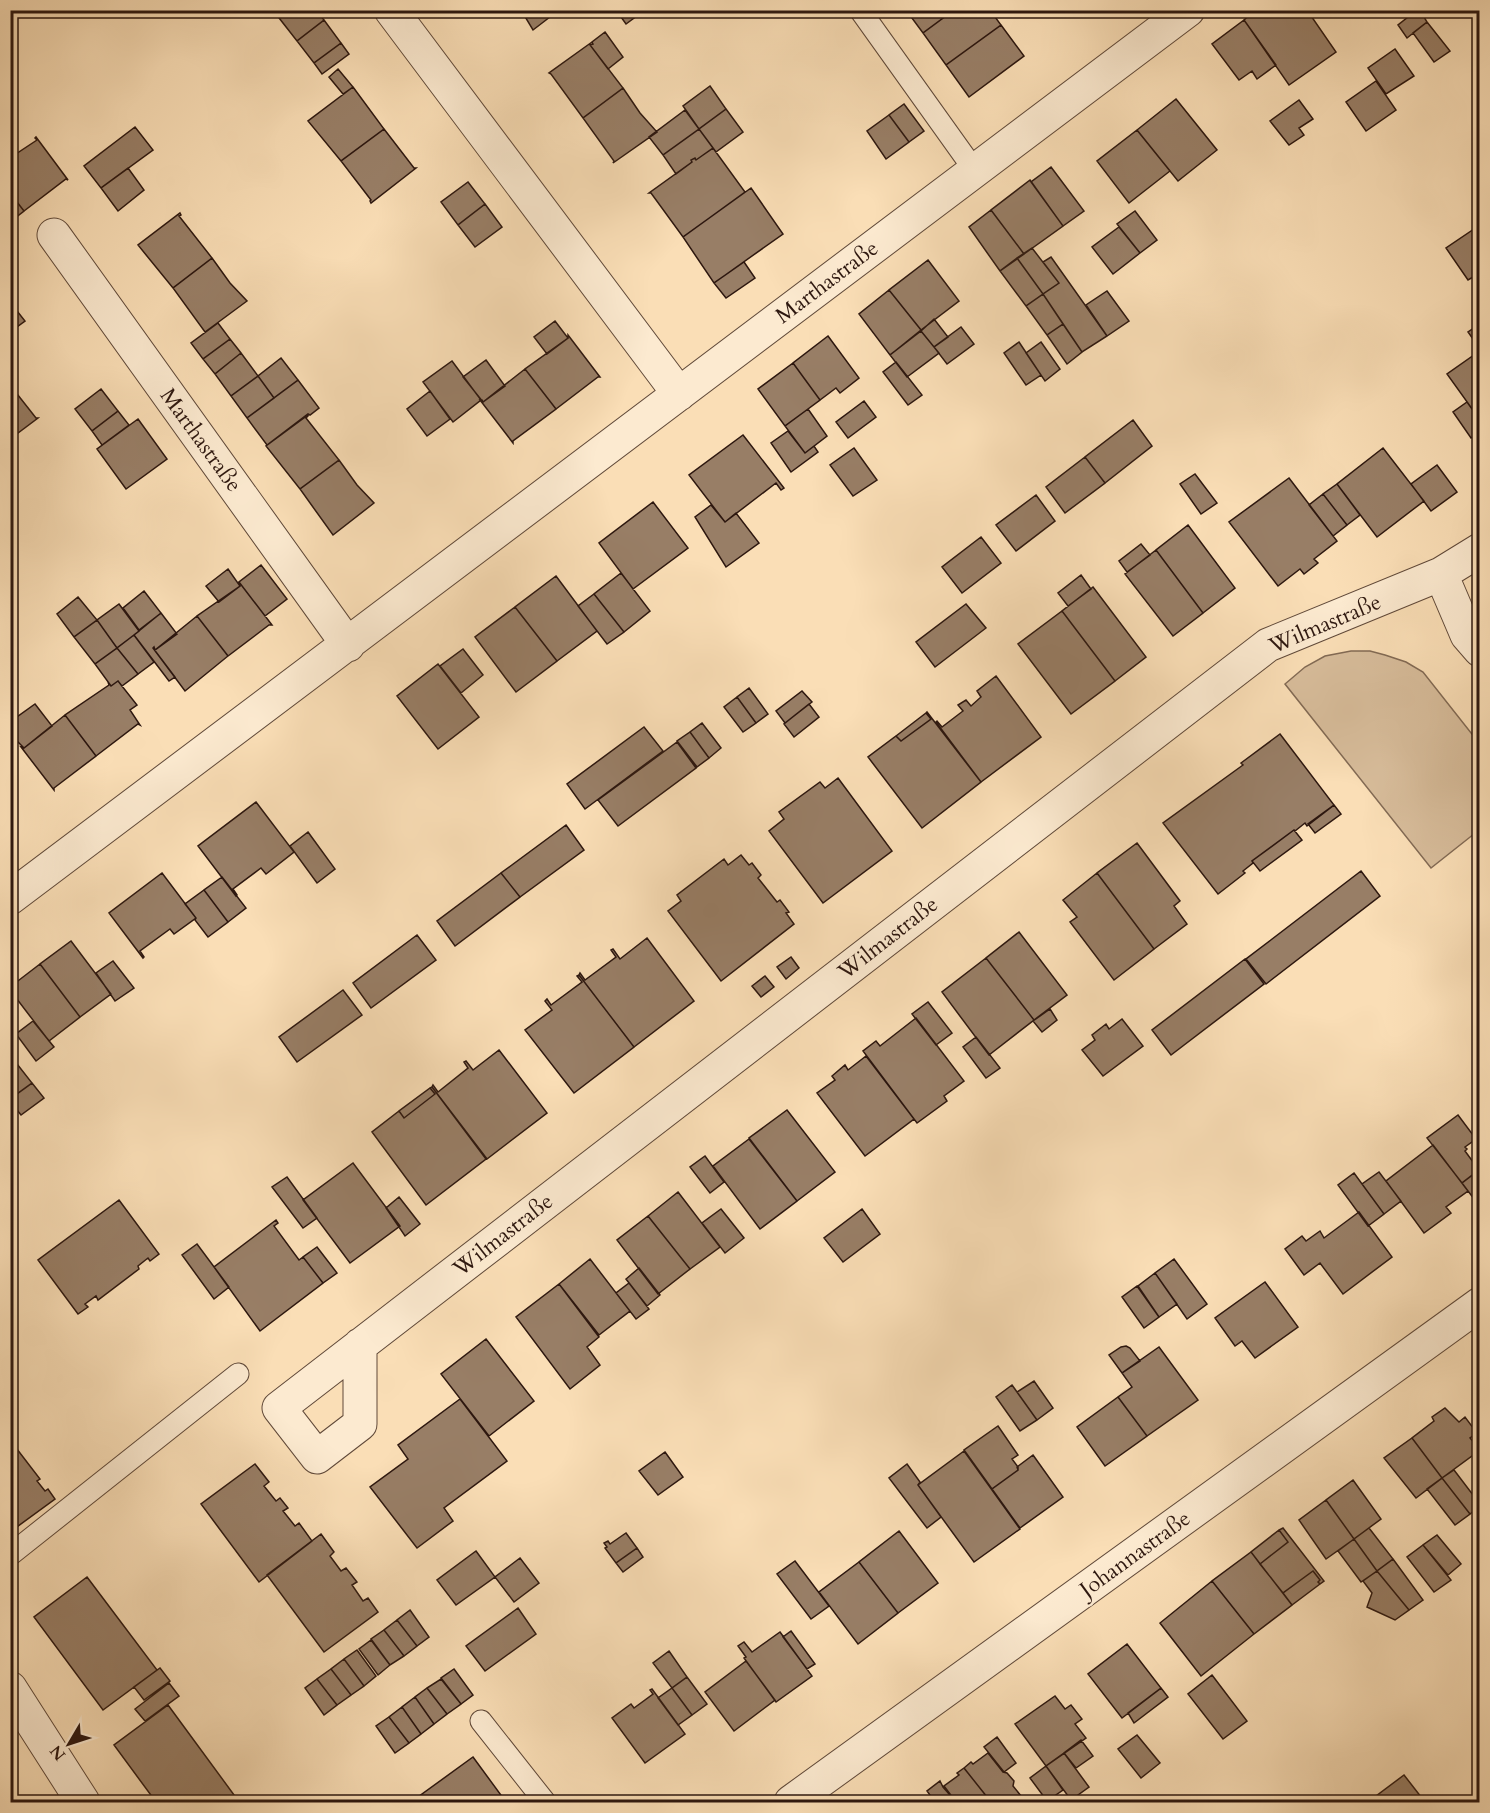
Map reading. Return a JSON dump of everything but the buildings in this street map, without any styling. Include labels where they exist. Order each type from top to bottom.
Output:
[{"type":"street","points":[[391,10],[679,394]]},
{"type":"street","name":"Marthastraße","points":[[10,898],[1188,10]]},
{"type":"street","name":"Marthastraße","points":[[54,235],[348,645]]},
{"type":"street","name":"Wilmastraße","points":[[360,1346],[1268,645],[1442,574],[1479,550]]},
{"type":"street","points":[[1442,574],[1467,635],[1479,651]]},
{"type":"street","name":"Johannastraße","points":[[791,1803],[1474,1319]]},
{"type":"street","points":[[10,1688],[83,1803]]},
{"type":"lane","points":[[860,10],[975,171]]},
{"type":"lane","points":[[10,1555],[238,1374]]},
{"type":"lane","points":[[481,1721],[545,1803]]},
{"type":"shaded area","points":[[1351,651],[1370,651],[1385,655],[1406,662],[1423,672],[1479,743],[1479,830],[1431,868],[1285,684],[1305,667],[1325,656]]}]
